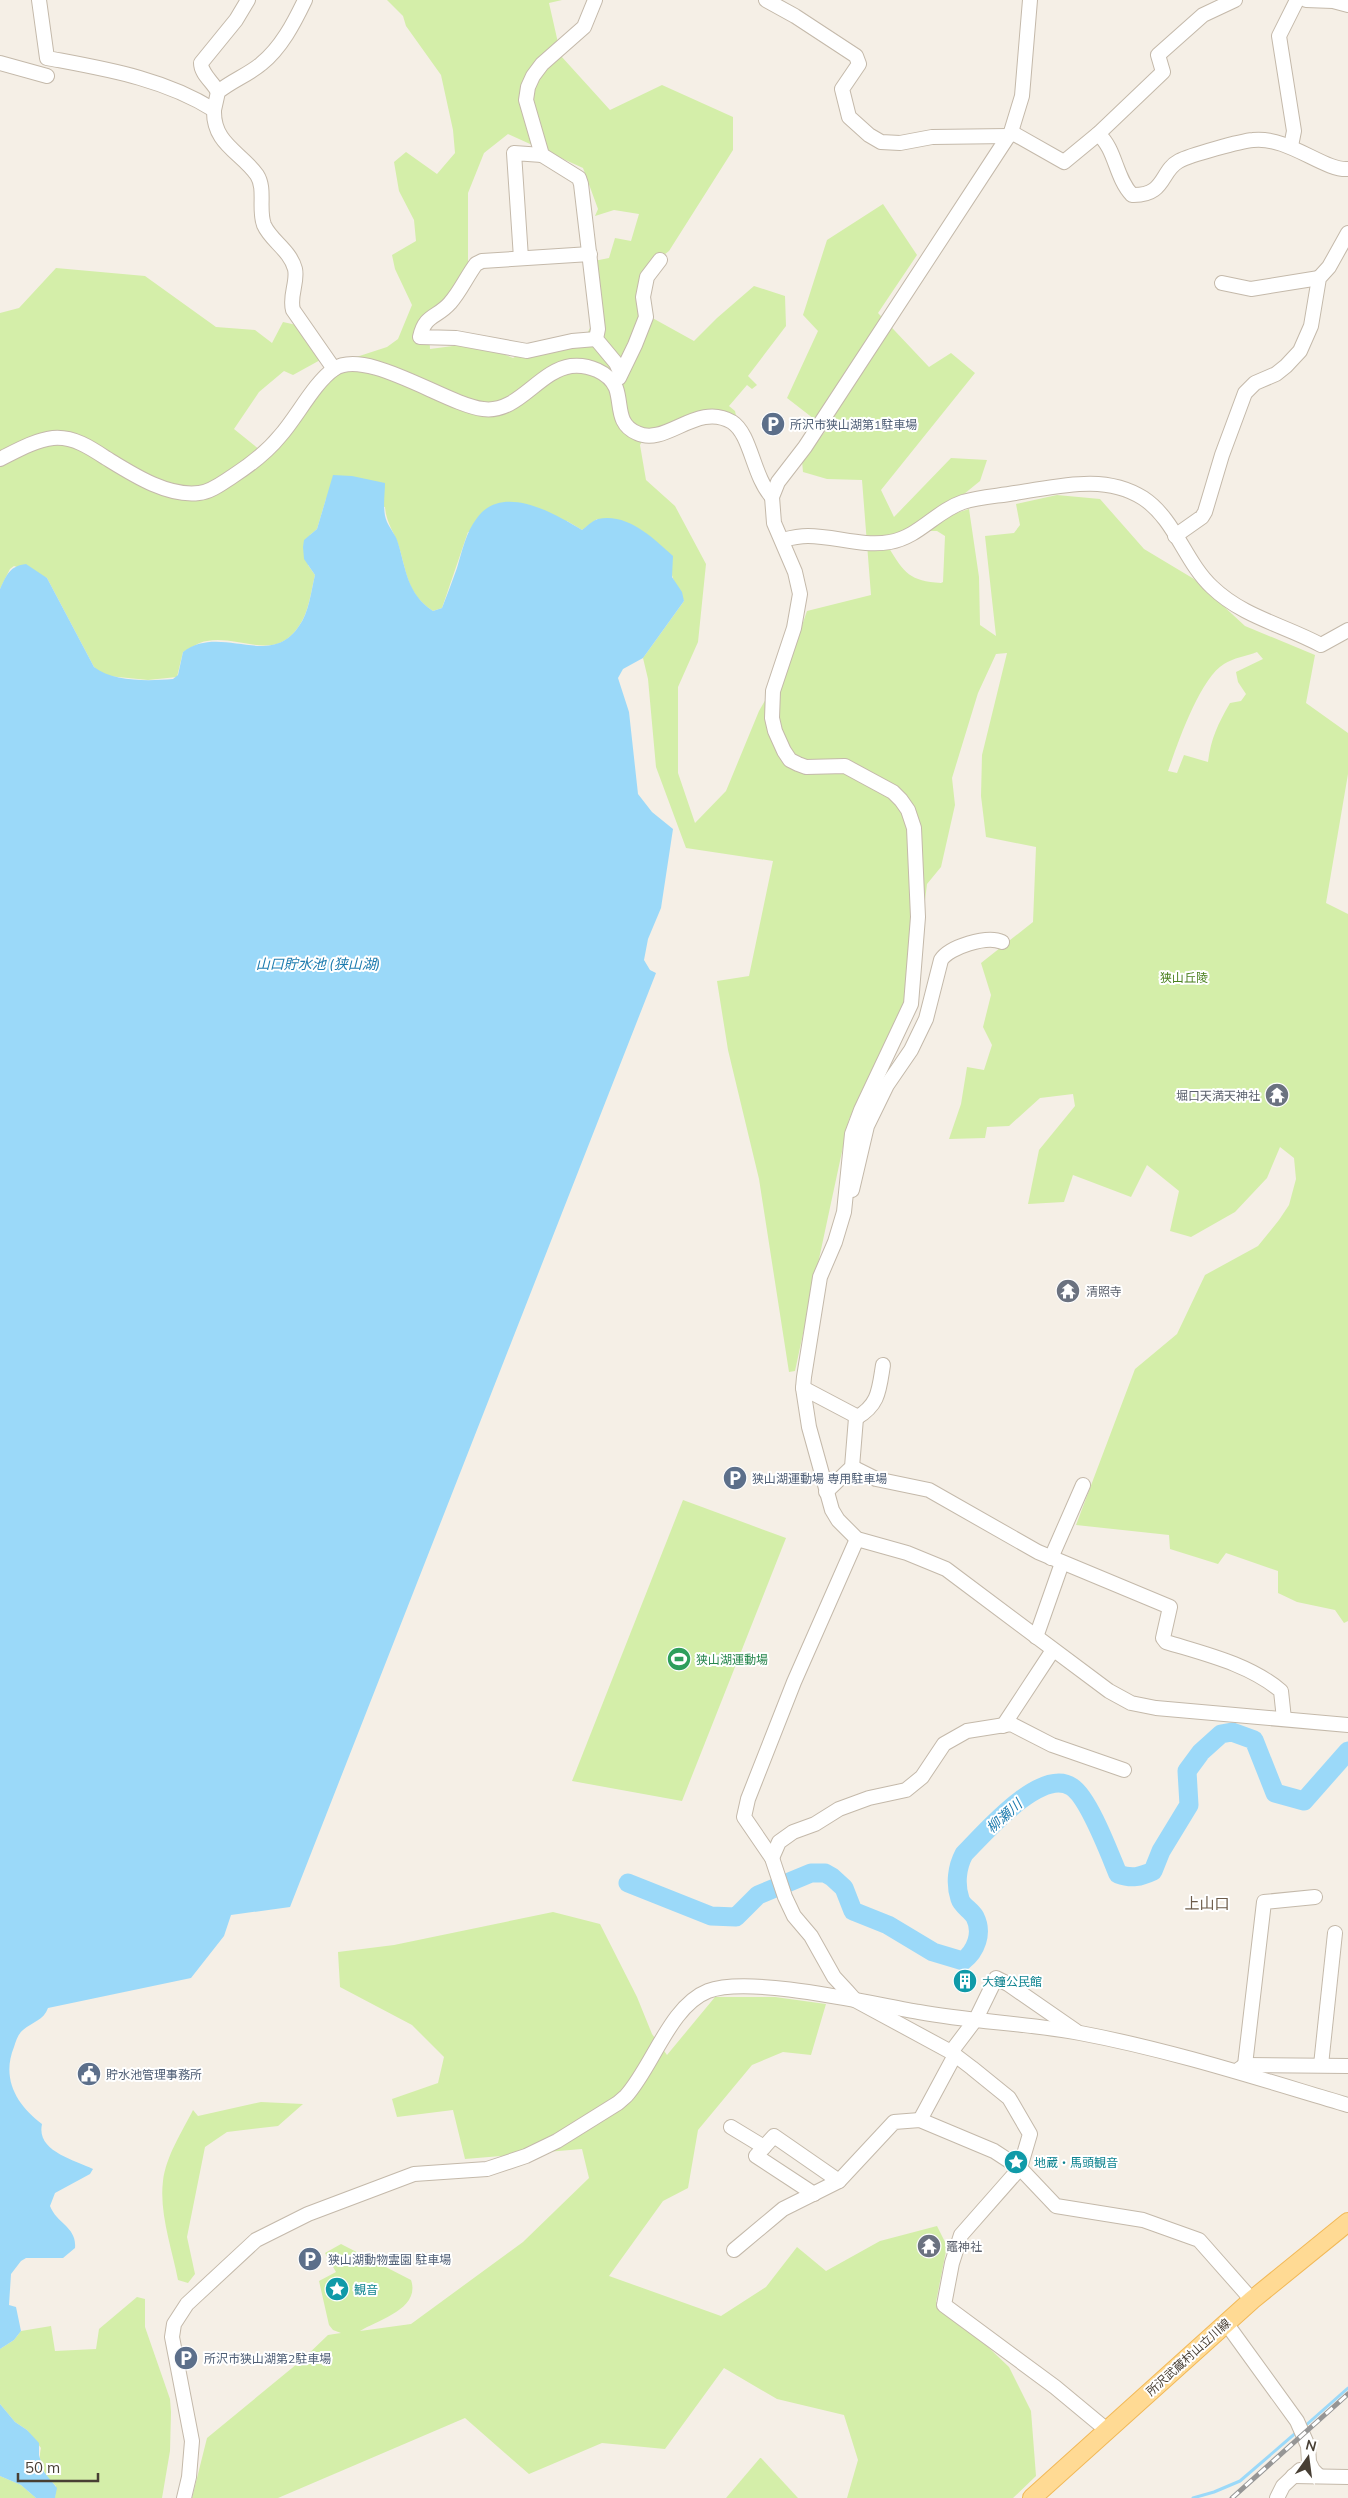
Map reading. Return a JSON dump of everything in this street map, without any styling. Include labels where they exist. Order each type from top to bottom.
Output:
[{"type":"main road","name":"所沢武蔵村山立川線","points":[[1032,2498],[1252,2300],[1335,2230],[1348,2222]]},
{"type":"street","points":[[39,0],[47,58],[151,80],[214,110]]},
{"type":"street","points":[[248,0],[236,20],[201,62],[203,72],[213,82],[218,92],[214,110],[214,123],[223,140],[257,176],[260,184],[264,223],[268,232],[289,256],[294,266],[295,273],[291,304],[293,310],[334,369]]},
{"type":"street","points":[[218,92],[260,65],[272,53],[286,34],[305,0]]},
{"type":"street","points":[[542,155],[526,100],[528,87],[532,76],[542,64],[584,27],[595,0]]},
{"type":"street","points":[[766,0],[795,16],[856,56],[859,64],[842,89],[849,116],[875,139],[891,144],[932,137],[1010,134],[1064,162],[1098,134],[1163,72],[1158,55],[1203,14],[1235,0]]},
{"type":"street","points":[[1030,0],[1022,96],[1010,134],[810,438],[778,482],[772,497],[774,523],[795,572],[800,594],[794,628],[773,691],[772,718],[779,743],[790,760],[806,767],[845,766],[893,792],[908,810],[914,828],[918,916],[912,998],[907,1017],[854,1125],[840,1229],[820,1277],[803,1388],[809,1427],[826,1492],[838,1520],[857,1539],[907,1553],[946,1569],[1109,1691],[1132,1703],[1156,1708],[1348,1725]]},
{"type":"street","points":[[1292,146],[1294,131],[1279,36],[1297,0]]},
{"type":"street","points":[[1306,0],[1333,0],[1348,4]]},
{"type":"street","points":[[0,63],[47,76]]},
{"type":"street","points":[[1098,134],[1106,141],[1122,184],[1132,195],[1142,195],[1152,191],[1177,161],[1253,140],[1292,146],[1339,168],[1348,169]]},
{"type":"street","points":[[521,258],[514,153],[542,155],[579,178],[598,329],[596,339]]},
{"type":"street","points":[[1174,536],[1205,512],[1222,455],[1245,394],[1255,383],[1276,374],[1300,351],[1311,326],[1319,278],[1330,267],[1348,233]]},
{"type":"street","points":[[590,254],[482,261],[476,264],[449,304],[430,317],[423,325],[420,337],[456,338],[527,350],[572,341],[596,339]]},
{"type":"street","points":[[616,389],[620,372],[636,346],[646,317],[643,297],[647,277],[660,260]]},
{"type":"street","points":[[1222,283],[1251,289],[1319,278]]},
{"type":"street","points":[[596,339],[616,363],[620,372]]},
{"type":"street","points":[[0,459],[40,441],[55,438],[71,440],[90,447],[164,489],[200,493],[215,488],[265,451],[280,437],[334,369],[346,364],[363,364],[481,409],[494,410],[506,406],[550,373],[574,366],[598,370],[610,378],[616,389],[620,413],[625,425],[640,435],[651,436],[706,416],[717,416],[732,422],[742,431],[754,466],[766,490],[772,497]]},
{"type":"street","points":[[782,540],[808,536],[870,543],[891,542],[916,532],[962,502],[1065,484],[1114,486],[1134,493],[1162,515],[1174,536],[1211,587],[1244,611],[1322,644],[1348,630]]},
{"type":"street","points":[[846,1194],[854,1189],[867,1126],[872,1114],[887,1085],[911,1050],[926,1020],[941,960],[946,953],[968,944],[995,939],[1002,942]]},
{"type":"street","points":[[826,1492],[852,1467],[856,1418],[868,1411],[878,1397],[884,1365]]},
{"type":"street","points":[[803,1388],[858,1417]]},
{"type":"street","points":[[852,1467],[876,1479],[929,1490],[961,1510],[1056,1561],[1170,1607],[1163,1638],[1166,1642],[1222,1659],[1271,1682],[1281,1691],[1284,1719]]},
{"type":"street","points":[[1036,1637],[1056,1561],[1084,1485]]},
{"type":"street","points":[[857,1539],[794,1682],[745,1808],[744,1816],[772,1858],[784,1897],[794,1916],[812,1936],[834,1977],[855,2000],[953,2054],[1009,2098],[1030,2134],[1020,2168],[961,2235],[952,2263],[944,2305],[1055,2387],[1108,2431]]},
{"type":"street","points":[[1003,1726],[1053,1650]]},
{"type":"street","points":[[772,1858],[779,1842],[793,1832],[815,1824],[839,1809],[869,1798],[906,1790],[922,1776],[944,1744],[967,1731],[1011,1724],[1052,1745],[1124,1770]]},
{"type":"street","points":[[1240,2069],[1264,1902],[1315,1897]]},
{"type":"street","points":[[1321,2065],[1335,1932]]},
{"type":"street","points":[[920,2120],[953,2054],[976,2019],[996,1978],[1079,2033]]},
{"type":"street","points":[[184,2498],[190,2477],[192,2441],[172,2337],[174,2324],[187,2304],[256,2240],[308,2214],[423,2172],[486,2169],[526,2156],[557,2141],[618,2104],[626,2096],[680,2013],[692,2001],[707,1992],[732,1986],[750,1987],[855,2000],[936,2016],[976,2019],[1079,2033],[1240,2069],[1348,2105]]},
{"type":"street","points":[[1240,2069],[1321,2065],[1348,2066]]},
{"type":"street","points":[[734,2250],[783,2209],[839,2181],[894,2122],[920,2120],[994,2151],[1020,2168],[1056,2206],[1143,2220],[1199,2240],[1252,2300]]},
{"type":"street","points":[[731,2127],[764,2147]]},
{"type":"street","points":[[814,2194],[756,2156],[774,2136],[839,2181]]},
{"type":"street","points":[[1226,2323],[1298,2421],[1308,2446],[1309,2462],[1319,2476]]},
{"type":"street","points":[[1277,2498],[1283,2486],[1309,2462]]},
{"type":"street","points":[[1292,2476],[1348,2477]]},
{"type":"green space","name":"狭山丘陵","points":[[387,0],[562,0],[549,3],[561,56],[610,110],[662,85],[733,117],[733,150],[669,251],[647,268],[638,310],[694,341],[754,286],[785,296],[786,326],[748,376],[757,385],[752,389],[747,385],[729,406],[735,411],[737,420],[715,412],[649,429],[640,445],[646,480],[675,506],[706,564],[698,642],[678,687],[678,773],[695,823],[726,791],[759,711],[792,654],[807,611],[871,595],[862,480],[827,479],[803,472],[802,461],[827,429],[787,398],[818,331],[803,315],[827,240],[883,204],[917,255],[878,313],[929,367],[951,353],[975,373],[881,490],[894,517],[951,458],[987,460],[980,481],[953,503],[953,514],[969,509],[979,577],[980,625],[996,636],[985,536],[1014,533],[1020,525],[1016,504],[1057,495],[1100,499],[1144,549],[1194,579],[1245,626],[1315,655],[1306,703],[1348,733],[1348,774],[1326,903],[1348,914],[1348,1621],[1344,1623],[1335,1610],[1297,1602],[1278,1593],[1278,1571],[1226,1553],[1218,1564],[1170,1549],[1169,1535],[1076,1525],[1135,1369],[1177,1334],[1205,1275],[1258,1246],[1289,1205],[1296,1179],[1294,1158],[1280,1147],[1267,1178],[1235,1212],[1191,1237],[1170,1231],[1179,1191],[1147,1165],[1131,1197],[1073,1175],[1064,1202],[1028,1204],[1039,1150],[1075,1106],[1073,1094],[1040,1098],[1009,1126],[987,1127],[985,1138],[949,1139],[961,1104],[967,1067],[984,1070],[992,1045],[983,1027],[991,995],[981,963],[1033,922],[1036,847],[986,837],[981,796],[982,755],[1007,653],[996,654],[978,693],[952,778],[955,805],[941,867],[927,884],[918,957],[903,1019],[849,1119],[795,1371],[789,1372],[759,1179],[728,1050],[717,981],[749,976],[773,861],[686,848],[656,767],[648,679],[643,658],[684,601],[674,582],[671,570],[597,519],[582,530],[567,521],[468,532],[442,608],[433,611],[418,597],[409,582],[385,507],[326,499],[317,529],[310,535],[308,565],[315,575],[309,601],[299,626],[290,637],[279,643],[268,645],[220,640],[204,642],[183,652],[177,677],[148,680],[108,676],[101,674],[94,667],[47,578],[14,566],[10,569],[0,589],[0,313],[19,308],[56,268],[145,276],[216,327],[255,330],[272,343],[283,322],[301,326],[322,359],[293,375],[284,371],[259,392],[234,429],[260,450],[341,362],[387,347],[398,339],[412,305],[395,269],[392,255],[416,241],[414,220],[399,191],[394,162],[406,152],[437,174],[455,153],[453,130],[441,75],[406,26],[403,16]],"holes":[[[508,134],[583,168],[598,209],[595,216],[614,210],[639,214],[631,241],[615,238],[609,258],[594,261],[602,303],[586,336],[547,340],[513,358],[476,343],[430,349],[428,316],[468,283],[468,193],[484,153]],[[930,531],[937,531],[945,536],[943,582],[930,582],[915,578],[904,570],[889,548]],[[1257,652],[1263,659],[1236,672],[1238,682],[1246,694],[1241,701],[1230,703],[1213,738],[1208,762],[1184,755],[1177,773],[1168,771],[1190,713],[1206,683],[1224,664]]]},
{"type":"green space","name":"狭山湖運動場","points":[[683,1500],[786,1538],[682,1801],[572,1781]]},
{"type":"green space","points":[[553,1912],[600,1924],[637,1997],[652,2034],[667,2055],[715,1997],[775,1997],[826,2004],[811,2055],[783,2052],[752,2065],[698,2130],[688,2188],[663,2201],[609,2276],[721,2316],[766,2287],[797,2247],[826,2271],[880,2241],[937,2226],[947,2246],[936,2302],[944,2305],[1009,2367],[1031,2411],[1036,2476],[1013,2498],[847,2498],[858,2460],[844,2415],[777,2399],[724,2368],[665,2449],[602,2443],[529,2474],[465,2418],[278,2498],[192,2498],[207,2438],[303,2359],[328,2335],[341,2333],[333,2330],[329,2325],[319,2281],[336,2272],[325,2253],[341,2244],[411,2280],[412,2290],[410,2299],[404,2306],[386,2318],[360,2331],[411,2324],[523,2242],[589,2178],[582,2149],[465,2159],[453,2110],[397,2117],[392,2099],[438,2083],[444,2057],[412,2025],[340,1987],[338,1952],[394,1945]]},
{"type":"green space","points":[[261,2102],[303,2104],[278,2126],[227,2132],[205,2147],[187,2237],[195,2274],[188,2283],[178,2280],[164,2218],[162,2193],[167,2162],[175,2144],[193,2110],[198,2116]]},
{"type":"green space","points":[[137,2297],[145,2299],[145,2327],[170,2399],[170,2451],[162,2498],[55,2498],[56,2486],[45,2474],[41,2464],[41,2448],[27,2430],[15,2422],[0,2404],[0,2349],[14,2340],[21,2331],[51,2326],[55,2351],[96,2349],[99,2329]]},
{"type":"green space","points":[[761,2458],[798,2498],[726,2498]]},
{"type":"green space","points":[[0,2476],[21,2485],[36,2498],[0,2498]]},
{"type":"water","name":"山口貯水池 (狭山湖)","points":[[333,475],[352,476],[385,483],[385,518],[397,540],[413,589],[424,604],[433,611],[442,608],[473,523],[488,508],[500,503],[528,504],[557,516],[582,530],[598,519],[609,518],[630,523],[639,528],[673,556],[672,577],[682,592],[684,601],[643,658],[623,669],[618,678],[629,712],[638,794],[652,812],[673,829],[661,908],[648,939],[644,960],[650,970],[656,973],[290,1907],[231,1915],[224,1936],[191,1978],[48,2008],[44,2015],[23,2030],[17,2038],[10,2059],[9,2070],[14,2090],[19,2100],[33,2117],[42,2124],[42,2133],[50,2147],[58,2153],[93,2169],[90,2174],[55,2193],[50,2206],[73,2235],[75,2248],[63,2258],[26,2258],[21,2261],[11,2274],[9,2305],[16,2307],[21,2331],[14,2340],[0,2349],[0,589],[10,572],[21,565],[26,564],[47,578],[94,667],[102,672],[121,678],[142,680],[173,679],[178,675],[183,652],[198,644],[213,642],[260,646],[274,645],[287,639],[299,626],[307,608],[315,575],[304,559],[304,540],[317,529]]},
{"type":"water","points":[[0,2404],[15,2422],[27,2430],[39,2443],[39,2455],[44,2472],[57,2488],[55,2498],[36,2498],[21,2485],[0,2476]]},
{"type":"waterway","name":"柳瀬川","points":[[628,1883],[711,1916],[736,1917],[758,1895],[811,1873],[825,1873],[844,1888],[853,1911],[888,1925],[933,1952],[963,1961],[975,1947],[978,1929],[975,1917],[963,1904],[958,1893],[958,1870],[962,1859],[964,1854],[998,1819],[1029,1794],[1045,1786],[1059,1783],[1072,1787],[1079,1793],[1092,1814],[1118,1874],[1136,1877],[1153,1871],[1161,1851],[1189,1805],[1187,1771],[1201,1752],[1221,1734],[1232,1732],[1254,1740],[1275,1793],[1304,1801],[1348,1751]]},
{"type":"waterway","points":[[1305,2426],[1348,2388]]},
{"type":"waterway","points":[[1193,2498],[1214,2492],[1240,2481],[1298,2431]]},
{"type":"railway","points":[[1232,2498],[1348,2394]]},
{"type":"place","name":"所沢市狭山湖第1駐車場","points":[[773,424]]},
{"type":"place","name":"堀口天満天神社","points":[[1277,1095]]},
{"type":"place","name":"清照寺","points":[[1068,1291]]},
{"type":"place","name":"狭山湖運動場 専用駐車場","points":[[735,1478]]},
{"type":"place","name":"狭山湖運動場","points":[[679,1659]]},
{"type":"place","name":"大鐘公民館","points":[[965,1981]]},
{"type":"place","name":"貯水池管理事務所","points":[[89,2074]]},
{"type":"place","name":"地蔵・馬頭観音","points":[[1016,2162]]},
{"type":"place","name":"竈神社","points":[[929,2246]]},
{"type":"place","name":"狭山湖動物霊園 駐車場","points":[[310,2259]]},
{"type":"place","name":"観音","points":[[337,2289]]},
{"type":"place","name":"所沢市狭山湖第2駐車場","points":[[186,2358]]},
{"type":"district","name":"上山口","points":[[1207,1903]]}]
